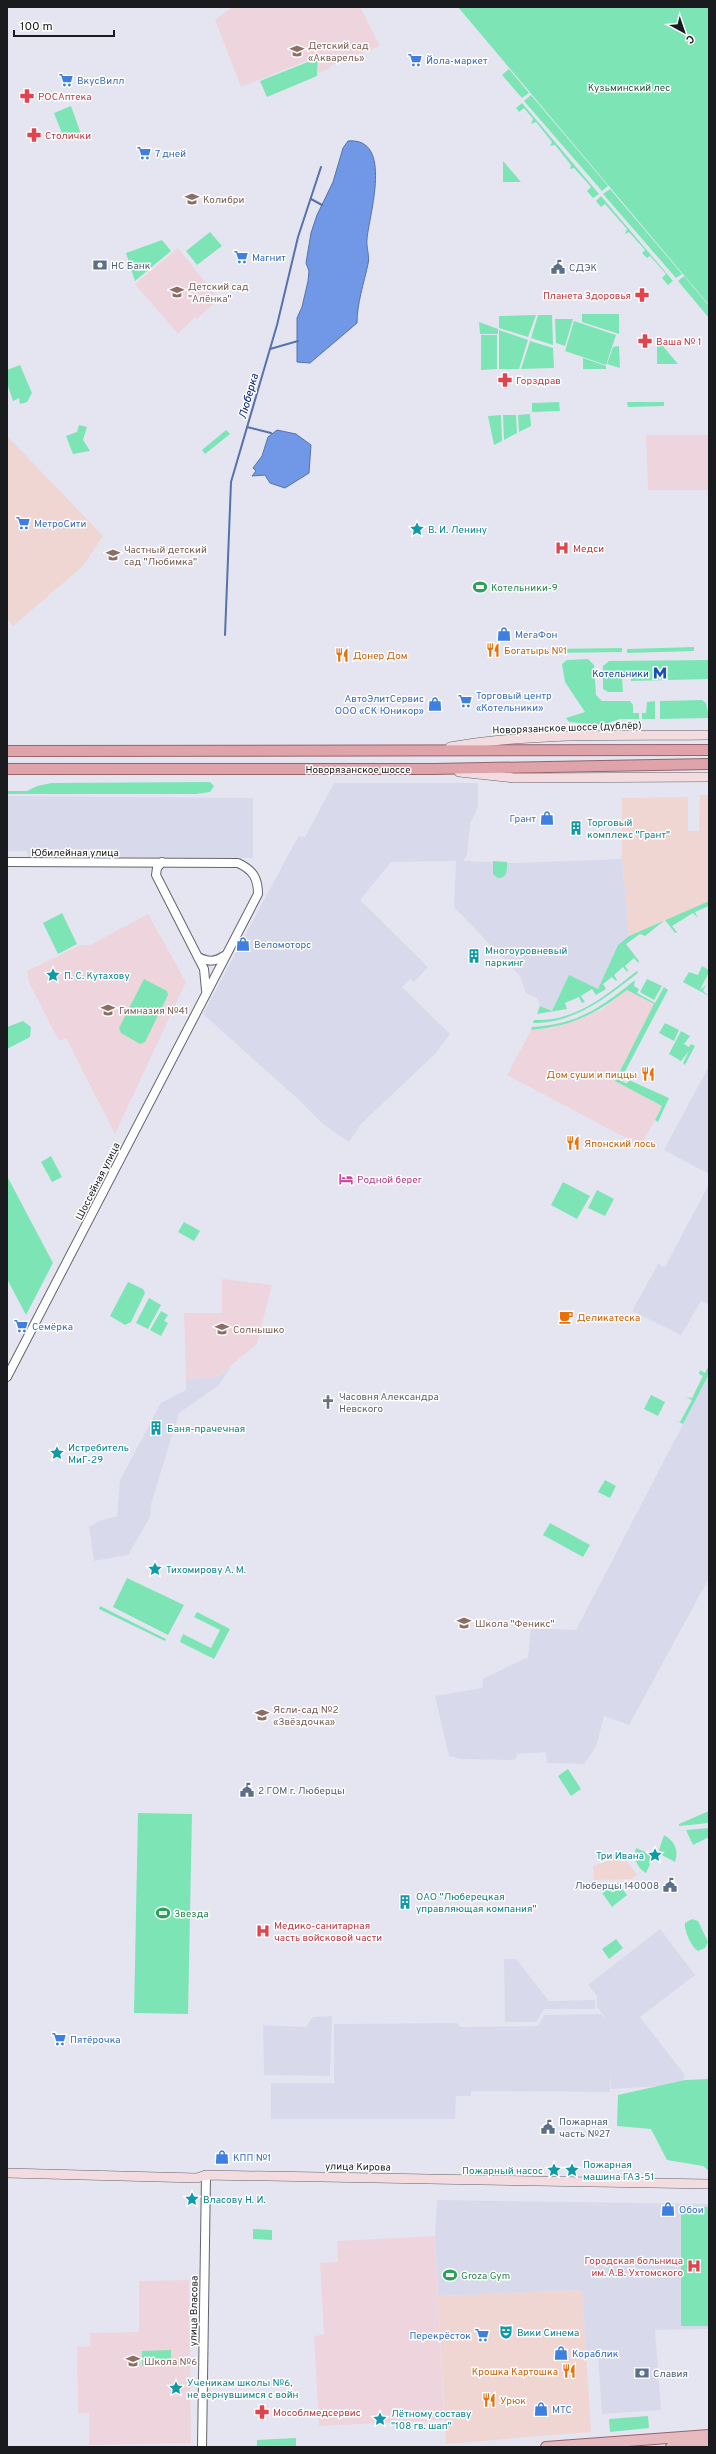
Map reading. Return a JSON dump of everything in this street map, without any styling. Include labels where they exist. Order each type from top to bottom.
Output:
[{"type":"highway","name":"Новорязанское шоссе","points":[[7,751],[427,752],[709,750]]},
{"type":"highway","name":"Новорязанское шоссе","points":[[7,769],[433,769],[709,764]]},
{"type":"main road","name":"Новорязанское шоссе (дублёр)","points":[[427,752],[498,739],[584,736],[709,735]]},
{"type":"main road","points":[[433,769],[514,778],[709,777]]},
{"type":"main road","name":"улица Кирова","points":[[7,2173],[197,2178],[206,2175],[709,2184]]},
{"type":"main road","points":[[546,2447],[625,2444],[709,2435]]},
{"type":"main road","points":[[671,2447],[709,2444]]},
{"type":"street","name":"Юбилейная улица","points":[[7,862],[238,863],[254,874],[258,883],[258,894],[227,955]]},
{"type":"street","points":[[144,862],[156,875],[198,957],[206,977],[206,994]]},
{"type":"street","points":[[156,875],[157,868],[162,862]]},
{"type":"street","points":[[198,957],[207,961],[217,961],[227,955]]},
{"type":"street","name":"Шоссейная улица","points":[[7,1377],[227,955]]},
{"type":"street","name":"улица Власова","points":[[202,2447],[206,2175]]},
{"type":"shaded area","name":"Детский сад «Акварель»","points":[[232,7],[360,7],[380,46],[330,66],[330,68],[318,73],[319,56],[241,87],[215,20]]},
{"type":"shaded area","name":"Детский сад \"Алёнка\"","points":[[178,248],[219,299],[197,319],[195,317],[178,334],[135,284]]},
{"type":"shaded area","points":[[646,435],[709,435],[709,490],[648,490]]},
{"type":"shaded area","points":[[7,436],[103,536],[82,567],[13,626],[7,618]]},
{"type":"shaded area","points":[[334,783],[478,783],[478,807],[470,824],[467,855],[463,861],[514,863],[622,859],[629,936],[618,945],[598,989],[588,985],[552,1011],[540,1006],[537,998],[526,993],[520,976],[454,907],[456,861],[391,862],[360,900],[428,967],[414,982],[410,979],[402,987],[450,1034],[435,1054],[361,1124],[349,1142],[323,1124],[298,1099],[203,1014],[293,846],[299,836],[305,837]]},
{"type":"shaded area","points":[[700,795],[709,795],[709,901],[629,936],[622,859],[622,798],[688,797],[688,831],[699,831]]},
{"type":"shaded area","points":[[7,796],[253,798],[253,858],[28,857],[27,851],[7,851]]},
{"type":"shaded area","name":"Гимназия №41","points":[[148,914],[186,982],[115,1134],[66,1038],[59,1041],[29,983],[27,971],[80,945],[90,945]]},
{"type":"shaded area","points":[[627,990],[655,1005],[615,1080],[662,1106],[641,1146],[507,1075],[531,1030],[552,1028],[580,1019],[601,1010]]},
{"type":"shaded area","points":[[709,1066],[709,1174],[664,1150]]},
{"type":"shaded area","points":[[709,1184],[709,1305],[701,1301],[681,1335],[632,1311],[658,1264],[665,1267]]},
{"type":"shaded area","name":"Солнышко","points":[[222,1279],[272,1285],[257,1344],[217,1377],[186,1379],[184,1313],[222,1313]]},
{"type":"shaded area","points":[[232,1365],[219,1385],[179,1413],[151,1504],[150,1517],[128,1555],[94,1561],[89,1527],[99,1521],[117,1516],[120,1480],[161,1403],[186,1390],[186,1379],[217,1377]]},
{"type":"shaded area","points":[[709,1374],[709,1578],[629,1725],[604,1716],[596,1747],[584,1764],[547,1763],[546,1752],[517,1754],[516,1759],[509,1760],[461,1759],[449,1756],[435,1696],[482,1688],[483,1679],[528,1657],[531,1628],[576,1630]]},
{"type":"shaded area","points":[[622,1855],[637,1875],[631,1879],[594,1880],[593,1866]]},
{"type":"shaded area","points":[[660,1929],[695,1975],[640,2017],[685,2075],[681,2085],[611,2089],[611,2071],[610,2092],[471,2091],[471,2096],[456,2096],[455,2119],[271,2119],[271,2083],[334,2083],[334,2024],[457,2023],[460,2027],[538,2026],[544,2015],[601,2014],[606,2019],[597,2006],[597,1996],[588,1985]]},
{"type":"shaded area","points":[[504,1959],[516,1959],[549,2001],[595,2000],[595,2009],[544,2009],[536,2022],[505,2022]]},
{"type":"shaded area","points":[[332,2016],[330,2076],[264,2075],[263,2025],[306,2027],[313,2017]]},
{"type":"shaded area","points":[[437,2200],[709,2204],[709,2329],[655,2330],[661,2410],[602,2414],[598,2358],[586,2351],[582,2290],[438,2296],[435,2236]]},
{"type":"shaded area","points":[[435,2236],[444,2420],[319,2426],[314,2336],[324,2335],[320,2263],[338,2262],[337,2241]]},
{"type":"shaded area","name":"Школа №6","points":[[189,2280],[191,2443],[89,2445],[89,2413],[78,2413],[77,2347],[90,2346],[90,2333],[139,2332],[139,2281]]},
{"type":"shaded area","points":[[582,2290],[591,2432],[446,2444],[438,2296]]},
{"type":"green space","name":"Кузьминский лес","points":[[458,7],[709,7],[709,305]]},
{"type":"green space","points":[[318,58],[317,76],[267,97],[260,81]]},
{"type":"green space","points":[[509,69],[529,93],[522,98],[502,75]]},
{"type":"green space","points":[[531,95],[608,186],[602,191],[524,101]]},
{"type":"green space","points":[[522,103],[599,194],[593,198],[587,191],[591,187],[574,168],[570,169],[571,165],[555,145],[550,146],[552,142],[536,122],[531,124],[533,119],[524,108],[519,112],[516,108]]},
{"type":"green space","points":[[71,106],[81,134],[65,141],[54,113]]},
{"type":"green space","points":[[503,161],[521,182],[503,182]]},
{"type":"green space","points":[[610,189],[682,274],[676,278],[603,194]]},
{"type":"green space","points":[[601,196],[673,281],[668,285],[662,278],[666,274],[650,256],[647,258],[642,253],[645,250],[629,232],[625,234],[627,229],[605,204],[601,207],[596,201]]},
{"type":"green space","points":[[210,232],[222,246],[197,265],[186,251]]},
{"type":"green space","points":[[162,240],[171,251],[135,281],[126,253]]},
{"type":"green space","points":[[684,276],[709,306],[709,318],[678,281]]},
{"type":"green space","points":[[582,314],[619,314],[619,334],[582,322]]},
{"type":"green space","points":[[536,315],[528,337],[499,328],[499,316]]},
{"type":"green space","points":[[538,315],[552,315],[553,345],[531,338]]},
{"type":"green space","points":[[555,319],[573,319],[565,346],[556,343]]},
{"type":"green space","points":[[574,321],[616,335],[606,365],[565,351]]},
{"type":"green space","points":[[479,322],[498,329],[498,334],[480,334]]},
{"type":"green space","points":[[499,330],[528,340],[519,369],[499,369]]},
{"type":"green space","points":[[481,335],[497,335],[497,369],[481,370]]},
{"type":"green space","points":[[657,339],[678,364],[657,364]]},
{"type":"green space","points":[[530,341],[553,348],[554,368],[521,369]]},
{"type":"green space","points":[[619,346],[620,368],[607,364],[613,347]]},
{"type":"green space","points":[[583,358],[606,366],[606,369],[583,369]]},
{"type":"green space","points":[[20,365],[32,393],[27,402],[20,404],[19,398],[13,401],[7,383],[7,370]]},
{"type":"green space","points":[[559,402],[560,411],[532,412],[532,403]]},
{"type":"green space","points":[[627,402],[664,402],[664,406],[628,407]]},
{"type":"green space","points":[[530,414],[531,426],[519,432],[518,415]]},
{"type":"green space","points":[[501,415],[502,441],[494,445],[488,416]]},
{"type":"green space","points":[[503,415],[516,415],[517,433],[504,440]]},
{"type":"green space","points":[[79,425],[87,427],[83,440],[90,451],[73,454],[66,436],[77,432]]},
{"type":"green space","points":[[226,430],[230,434],[205,454],[202,450]]},
{"type":"green space","points":[[694,647],[694,651],[627,653],[627,649]]},
{"type":"green space","points":[[622,648],[622,652],[552,653],[552,649]]},
{"type":"green space","points":[[588,659],[594,665],[596,695],[602,701],[630,701],[633,705],[633,713],[639,713],[639,719],[620,719],[602,725],[569,722],[566,718],[585,712],[565,682],[562,664],[567,660]]},
{"type":"green space","points":[[709,660],[709,690],[708,679],[631,681],[631,678],[622,678],[623,692],[608,692],[603,689],[603,666],[609,661]]},
{"type":"green space","points":[[702,700],[706,703],[709,718],[660,719],[660,701]]},
{"type":"green space","points":[[655,701],[655,719],[642,719],[642,713],[646,713],[647,702]]},
{"type":"green space","points":[[210,782],[214,786],[210,792],[196,794],[7,794],[7,791],[27,791],[37,786],[52,783]]},
{"type":"green space","points":[[493,861],[507,862],[504,877],[498,878],[493,874]]},
{"type":"green space","points":[[709,901],[709,906],[695,912],[698,918],[693,913],[672,926],[677,932],[675,933],[665,920]]},
{"type":"green space","points":[[62,913],[77,944],[58,954],[43,923]]},
{"type":"green space","points":[[664,921],[645,936],[640,934],[626,944],[639,961],[638,963],[634,958],[625,966],[628,970],[627,972],[623,967],[614,975],[617,980],[616,981],[612,977],[603,984],[606,989],[596,995],[592,989],[581,996],[585,1002],[582,1003],[579,997],[565,1003],[567,1009],[537,1014],[540,1006],[552,1011],[569,975],[598,989],[618,945],[629,936]]},
{"type":"green space","points":[[702,966],[709,970],[709,972],[700,990],[706,985],[703,991],[709,996],[683,982],[689,972],[698,975]]},
{"type":"green space","points":[[637,971],[638,973],[602,1000],[576,1014],[549,1022],[533,1023],[534,1020],[563,1017],[577,1012],[602,998]]},
{"type":"green space","points":[[144,979],[167,991],[168,995],[145,1042],[140,1044],[121,1033],[119,1028]]},
{"type":"green space","points":[[647,979],[662,986],[654,1000],[640,992]]},
{"type":"green space","points":[[635,980],[634,986],[639,989],[637,993],[655,1003],[664,987],[668,990],[622,1077],[625,1078],[623,1082],[627,1083],[629,1080],[669,1098],[658,1122],[655,1120],[662,1106],[615,1081],[654,1004],[627,990],[593,1013],[582,1018],[559,1026],[531,1030],[532,1027],[563,1022],[588,1013],[611,999]]},
{"type":"green space","points":[[23,1021],[31,1027],[30,1037],[7,1049],[7,1027]]},
{"type":"green space","points":[[665,1023],[679,1030],[674,1041],[659,1033]]},
{"type":"green space","points":[[681,1031],[690,1036],[684,1044],[689,1047],[691,1044],[695,1046],[685,1065],[683,1063],[689,1051],[681,1061],[669,1054]]},
{"type":"green space","points":[[51,1156],[62,1177],[52,1182],[41,1162]]},
{"type":"green space","points":[[7,1176],[53,1263],[26,1315],[7,1279]]},
{"type":"green space","points":[[563,1182],[590,1196],[577,1219],[551,1205]]},
{"type":"green space","points":[[597,1190],[614,1199],[605,1216],[588,1208]]},
{"type":"green space","points":[[184,1222],[200,1231],[194,1241],[178,1232]]},
{"type":"green space","points":[[128,1282],[143,1289],[145,1293],[131,1322],[125,1325],[110,1316]]},
{"type":"green space","points":[[149,1298],[161,1305],[148,1329],[136,1323]]},
{"type":"green space","points":[[161,1311],[168,1315],[164,1321],[168,1323],[161,1336],[150,1330]]},
{"type":"green space","points":[[709,1365],[709,1374],[683,1424],[675,1420],[680,1422],[692,1400],[686,1397],[692,1398],[703,1376],[699,1374],[700,1370],[705,1373]]},
{"type":"green space","points":[[651,1395],[665,1402],[658,1416],[644,1409]]},
{"type":"green space","points":[[605,1480],[616,1486],[610,1498],[598,1492]]},
{"type":"green space","points":[[550,1523],[590,1545],[583,1557],[543,1535]]},
{"type":"green space","points":[[127,1578],[184,1605],[168,1635],[113,1607]]},
{"type":"green space","points":[[100,1606],[166,1639],[165,1641],[99,1609]]},
{"type":"green space","points":[[197,1612],[230,1629],[214,1659],[180,1642],[183,1634],[211,1648],[220,1630],[194,1617]]},
{"type":"green space","points":[[568,1769],[581,1789],[571,1796],[558,1776]]},
{"type":"green space","points":[[709,1811],[709,1823],[679,1826],[679,1824]]},
{"type":"green space","name":"Звезда","points":[[138,1813],[192,1814],[188,2014],[134,2013]]},
{"type":"green space","points":[[709,1828],[709,1837],[693,1845],[686,1830]]},
{"type":"green space","points":[[664,1835],[671,1840],[675,1847],[677,1854],[675,1862],[662,1855],[659,1850]]},
{"type":"green space","points":[[636,1848],[650,1854],[652,1860],[646,1873],[638,1866],[636,1862]]},
{"type":"green space","points":[[603,1883],[618,1883],[627,1895],[612,1907],[598,1887]]},
{"type":"green space","points":[[692,1919],[698,1921],[708,1942],[705,1948],[698,1951],[688,1938],[686,1930],[685,1923]]},
{"type":"green space","points":[[616,1939],[623,1948],[609,1959],[602,1949]]},
{"type":"green space","points":[[709,2079],[709,2171],[703,2166],[667,2160],[651,2129],[617,2126],[618,2095],[685,2080]]},
{"type":"green space","name":"Городская больница им. А.В. Ухтомского","points":[[681,2206],[709,2207],[709,2326],[681,2326]]},
{"type":"green space","points":[[253,2229],[272,2230],[272,2240],[253,2239]]},
{"type":"green space","points":[[171,2350],[171,2365],[142,2366],[142,2351]]},
{"type":"green space","points":[[648,2416],[649,2428],[610,2432],[609,2419]]},
{"type":"green space","points":[[296,2438],[296,2447],[257,2447],[257,2440]]},
{"type":"water","points":[[348,141],[362,143],[371,151],[375,164],[376,180],[367,239],[368,261],[359,301],[357,323],[310,363],[297,362],[297,318],[302,307],[308,281],[309,271],[306,263],[311,233],[317,215],[333,182],[343,148]]},
{"type":"water","points":[[277,430],[296,434],[311,445],[309,473],[285,488],[270,483],[265,475],[252,476],[256,471],[253,468],[262,456],[268,437]]},
{"type":"waterway","name":"Люберка","points":[[225,635],[231,482],[277,325],[298,237],[321,167]]},
{"type":"waterway","points":[[311,199],[322,205]]},
{"type":"waterway","points":[[270,349],[298,341]]},
{"type":"waterway","points":[[247,427],[271,433]]},
{"type":"place","name":"Детский сад «Акварель»","points":[[297,51]]},
{"type":"place","name":"Йола-маркет","points":[[415,60]]},
{"type":"place","name":"ВкусВилл","points":[[66,80]]},
{"type":"place","name":"РОСАптека","points":[[27,96]]},
{"type":"place","name":"Столички","points":[[34,135]]},
{"type":"place","name":"7 дней","points":[[144,153]]},
{"type":"place","name":"Колибри","points":[[192,199]]},
{"type":"place","name":"Магнит","points":[[241,257]]},
{"type":"place","name":"НС Банк","points":[[100,265]]},
{"type":"place","name":"СДЭК","points":[[558,267]]},
{"type":"place","name":"Детский сад \"Алёнка\"","points":[[177,292]]},
{"type":"place","name":"Планета Здоровья","points":[[642,295]]},
{"type":"place","name":"Ваша № 1","points":[[645,341]]},
{"type":"place","name":"Горздрав","points":[[505,380]]},
{"type":"place","name":"МетроСити","points":[[23,523]]},
{"type":"place","name":"В. И. Ленину","points":[[417,529]]},
{"type":"place","name":"Медси","points":[[562,548]]},
{"type":"place","name":"Частный детский сад \"Любимка\"","points":[[113,555]]},
{"type":"place","name":"Котельники-9","points":[[480,587]]},
{"type":"place","name":"МегаФон","points":[[504,634]]},
{"type":"place","name":"Богатырь №1","points":[[493,650]]},
{"type":"place","name":"Донер Дом","points":[[342,655]]},
{"type":"place","name":"Котельники","points":[[660,673]]},
{"type":"place","name":"Торговый центр «Котельники»","points":[[465,701]]},
{"type":"place","name":"АвтоЭлитСервис ООО «СК Юникор»","points":[[435,704]]},
{"type":"place","name":"Грант","points":[[547,818]]},
{"type":"place","name":"Торговый комплекс \"Грант\"","points":[[576,828]]},
{"type":"place","name":"Веломоторс","points":[[243,944]]},
{"type":"place","name":"Многоуровневый паркинг","points":[[474,956]]},
{"type":"place","name":"П. С. Кутахову","points":[[53,975]]},
{"type":"place","name":"Гимназия №41","points":[[108,1010]]},
{"type":"place","name":"Дом суши и пиццы","points":[[648,1074]]},
{"type":"place","name":"Японский лось","points":[[573,1143]]},
{"type":"place","name":"Родной берег","points":[[346,1179]]},
{"type":"place","name":"Деликатеска","points":[[566,1317]]},
{"type":"place","name":"Семёрка","points":[[21,1326]]},
{"type":"place","name":"Солнышко","points":[[222,1329]]},
{"type":"place","name":"Часовня Александра Невского","points":[[328,1402]]},
{"type":"place","name":"Баня-прачечная","points":[[156,1428]]},
{"type":"place","name":"Истребитель МиГ-29","points":[[57,1453]]},
{"type":"place","name":"Тихомирову А. М.","points":[[155,1569]]},
{"type":"place","name":"Школа \"Феникс\"","points":[[464,1623]]},
{"type":"place","name":"Ясли-сад №2 «Звёздочка»","points":[[262,1715]]},
{"type":"place","name":"2 ГОМ г. Люберцы","points":[[247,1790]]},
{"type":"place","name":"Три Ивана","points":[[655,1855]]},
{"type":"place","name":"Люберцы 140008","points":[[670,1885]]},
{"type":"place","name":"ОАО \"Люберецкая управляющая компания\"","points":[[405,1902]]},
{"type":"place","name":"Звезда","points":[[163,1913]]},
{"type":"place","name":"Медико-санитарная часть войсковой части","points":[[263,1931]]},
{"type":"place","name":"Пятёрочка","points":[[59,2039]]},
{"type":"place","name":"Пожарная часть №27","points":[[548,2127]]},
{"type":"place","name":"КПП №1","points":[[222,2157]]},
{"type":"place","name":"Пожарный насос","points":[[554,2170]]},
{"type":"place","name":"Пожарная машина ГАЗ-51","points":[[572,2170]]},
{"type":"place","name":"Власову Н. И.","points":[[192,2199]]},
{"type":"place","name":"Обои","points":[[668,2209]]},
{"type":"place","name":"Городская больница им. А.В. Ухтомского","points":[[694,2266]]},
{"type":"place","name":"Groza Gym","points":[[450,2275]]},
{"type":"place","name":"Вики Синема","points":[[506,2332]]},
{"type":"place","name":"Перекрёсток","points":[[482,2335]]},
{"type":"place","name":"Кораблик","points":[[561,2353]]},
{"type":"place","name":"Школа №6","points":[[133,2361]]},
{"type":"place","name":"Крошка Картошка","points":[[569,2371]]},
{"type":"place","name":"Славия","points":[[642,2373]]},
{"type":"place","name":"Ученикам школы №6, не вернувшимся с войн","points":[[176,2388]]},
{"type":"place","name":"Урюк","points":[[489,2400]]},
{"type":"place","name":"МТС","points":[[541,2409]]},
{"type":"place","name":"Мособлмедсервис","points":[[262,2412]]},
{"type":"place","name":"Лётному составу \"108 гв. шап\"","points":[[380,2419]]}]
